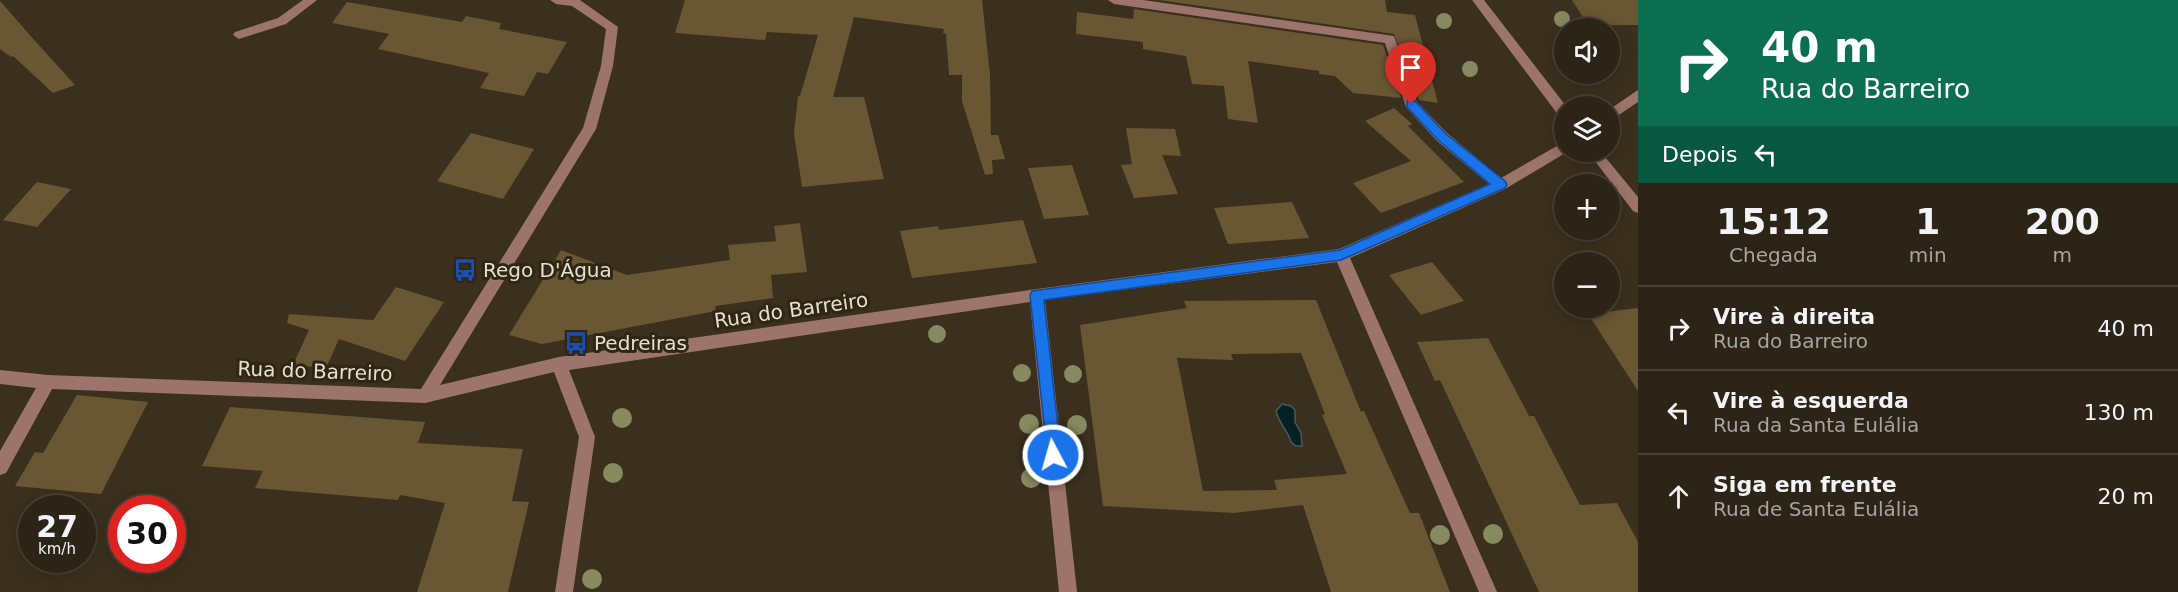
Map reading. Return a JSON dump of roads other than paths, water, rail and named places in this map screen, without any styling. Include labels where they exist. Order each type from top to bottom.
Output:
[{"type":"street","points":[[239,35],[282,21],[311,0]]},
{"type":"street","points":[[425,396],[589,129],[607,66],[612,27],[574,2],[556,0]]},
{"type":"street","points":[[1114,0],[1390,39],[1411,104],[1442,137],[1500,185]]},
{"type":"street","points":[[1478,0],[1554,100]]},
{"type":"street","points":[[1620,108],[1638,95]]},
{"type":"street","name":"Rua do Barreiro","points":[[0,377],[48,382],[425,396],[559,364],[1037,295],[1341,255],[1500,185],[1554,153]]},
{"type":"street","points":[[1602,162],[1638,207]]},
{"type":"street","points":[[1341,255],[1488,592]]},
{"type":"street","points":[[1037,295],[1068,592]]},
{"type":"street","points":[[559,364],[587,437],[564,592]]},
{"type":"street","points":[[0,467],[48,382]]},
{"type":"water","points":[[1282,404],[1291,406],[1295,410],[1295,422],[1301,433],[1302,446],[1296,446],[1291,442],[1279,420],[1276,411]]},
{"type":"place","name":"Rego D'Água","points":[[465,270]]},
{"type":"place","name":"Pedreiras","points":[[576,343]]}]
